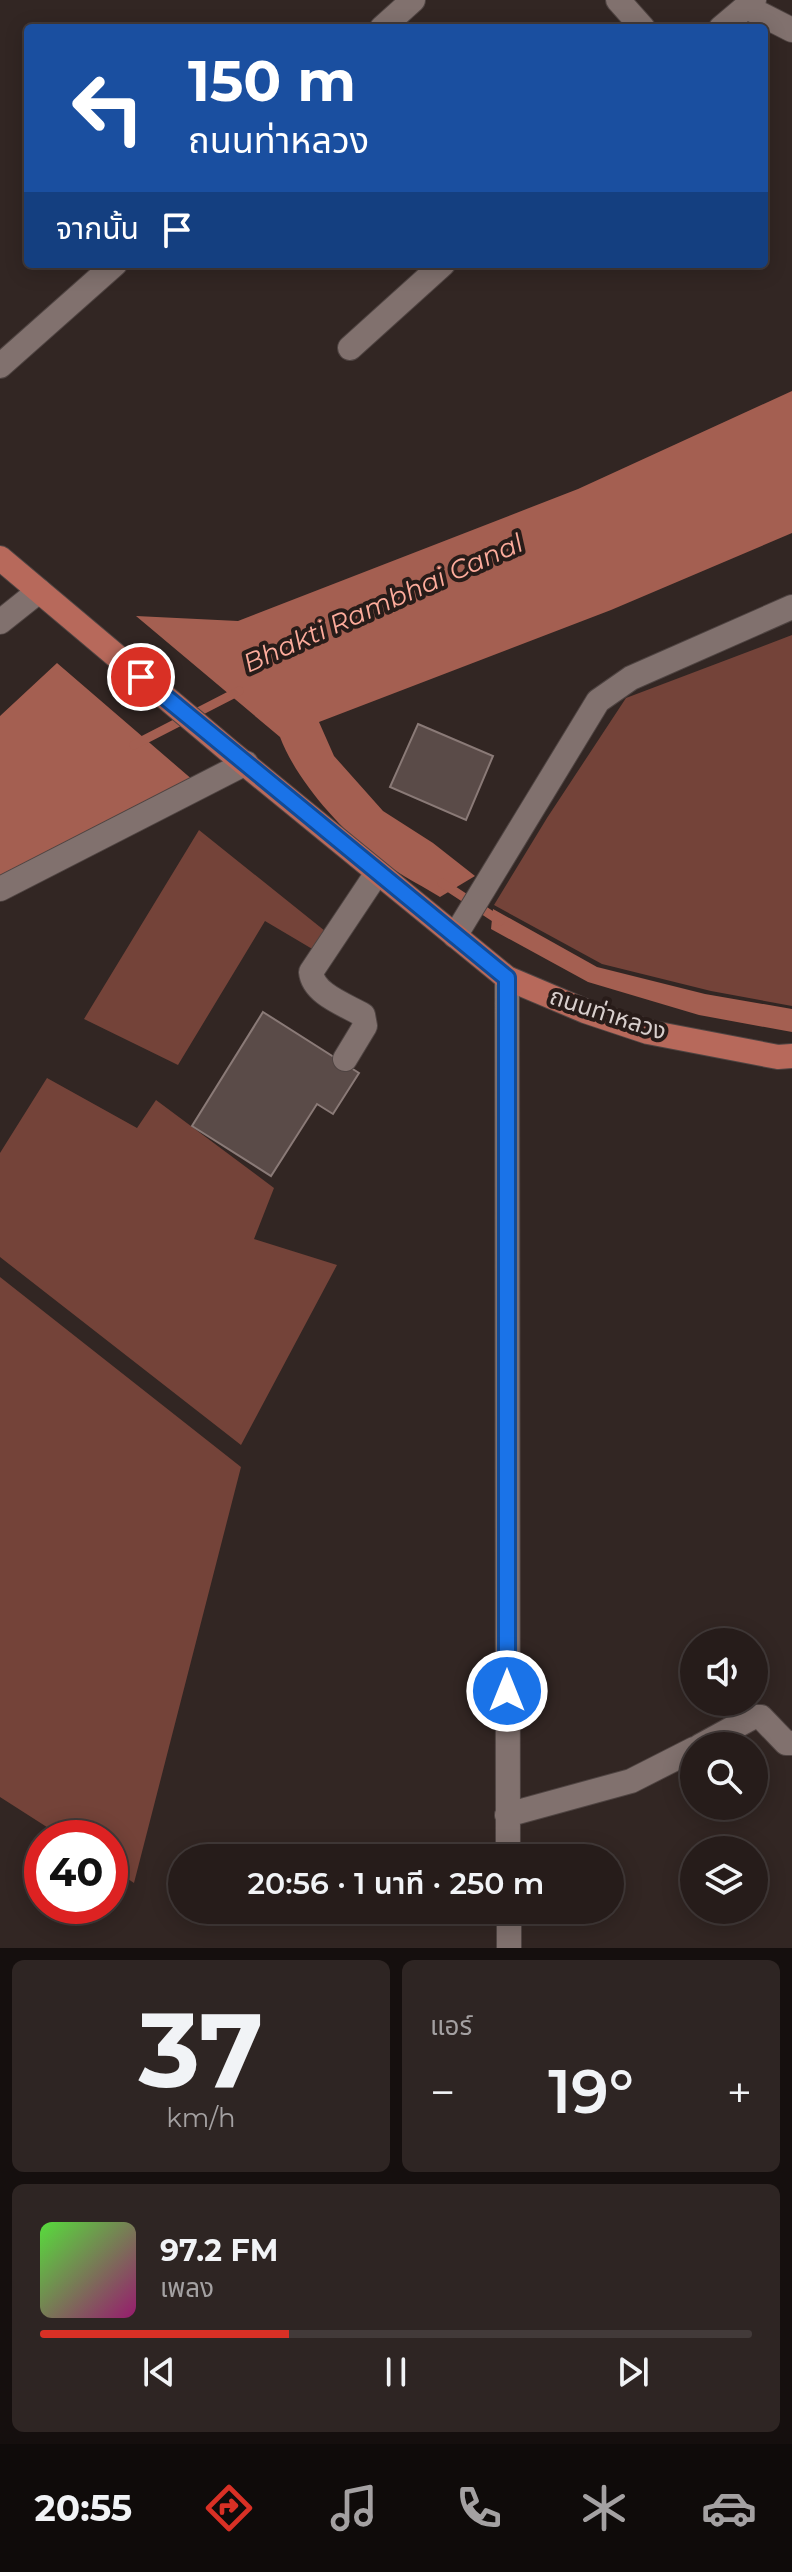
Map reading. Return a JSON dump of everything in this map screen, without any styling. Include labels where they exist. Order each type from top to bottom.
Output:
[{"type":"main road","name":"ถนนท่าหลวง","points":[[0,558],[507,978],[585,1011],[648,1032],[778,1057],[792,1056]]},
{"type":"street","points":[[386,24],[413,0]]},
{"type":"street","points":[[618,0],[639,24]]},
{"type":"street","points":[[726,24],[750,4],[792,30]]},
{"type":"street","points":[[0,366],[110,268]]},
{"type":"street","points":[[350,348],[439,268]]},
{"type":"street","points":[[0,622],[39,591]]},
{"type":"street","points":[[455,936],[598,701],[631,678],[792,607]]},
{"type":"street","points":[[0,889],[237,756]]},
{"type":"street","points":[[345,1059],[365,1026],[365,1020],[363,1015],[317,988],[311,972],[377,873]]},
{"type":"street","points":[[507,978],[508,1844]]},
{"type":"street","points":[[726,1732],[753,1717],[761,1717],[783,1740],[792,1743]]},
{"type":"street","points":[[507,1815],[631,1781],[680,1756]]},
{"type":"street","points":[[509,1924],[509,1948]]},
{"type":"shaded area","points":[[792,635],[792,1006],[711,991],[602,964],[494,905],[626,698]]},
{"type":"shaded area","points":[[199,830],[325,931],[314,950],[265,921],[178,1065],[84,1019]]},
{"type":"shaded area","points":[[47,1078],[137,1128],[156,1100],[274,1188],[254,1239],[337,1265],[241,1445],[0,1257],[0,1153]]},
{"type":"shaded area","points":[[0,1277],[241,1467],[134,1883],[128,1879],[128,1820],[36,1820],[0,1797]]},
{"type":"water","points":[[792,391],[792,533],[611,610],[319,722],[334,756],[383,811],[433,843],[475,876],[440,897],[387,865],[358,841],[331,815],[307,785],[280,737],[136,616],[238,621],[578,489]]},
{"type":"water","points":[[57,663],[194,781],[0,879],[0,716]]},
{"type":"water","points":[[493,909],[597,967],[705,994],[792,1009],[792,1032],[699,1015],[588,982],[491,929]]},
{"type":"building","points":[[418,724],[493,756],[466,820],[390,787]]},
{"type":"building","points":[[263,1012],[359,1073],[333,1114],[317,1104],[271,1176],[192,1126]]},
{"type":"waterway","name":"Bhakti Rambhai Canal","points":[[134,745],[239,691]]},
{"type":"waterway","points":[[442,883],[500,921]]},
{"type":"route","points":[[141,677],[507,978],[507,1691]]}]
